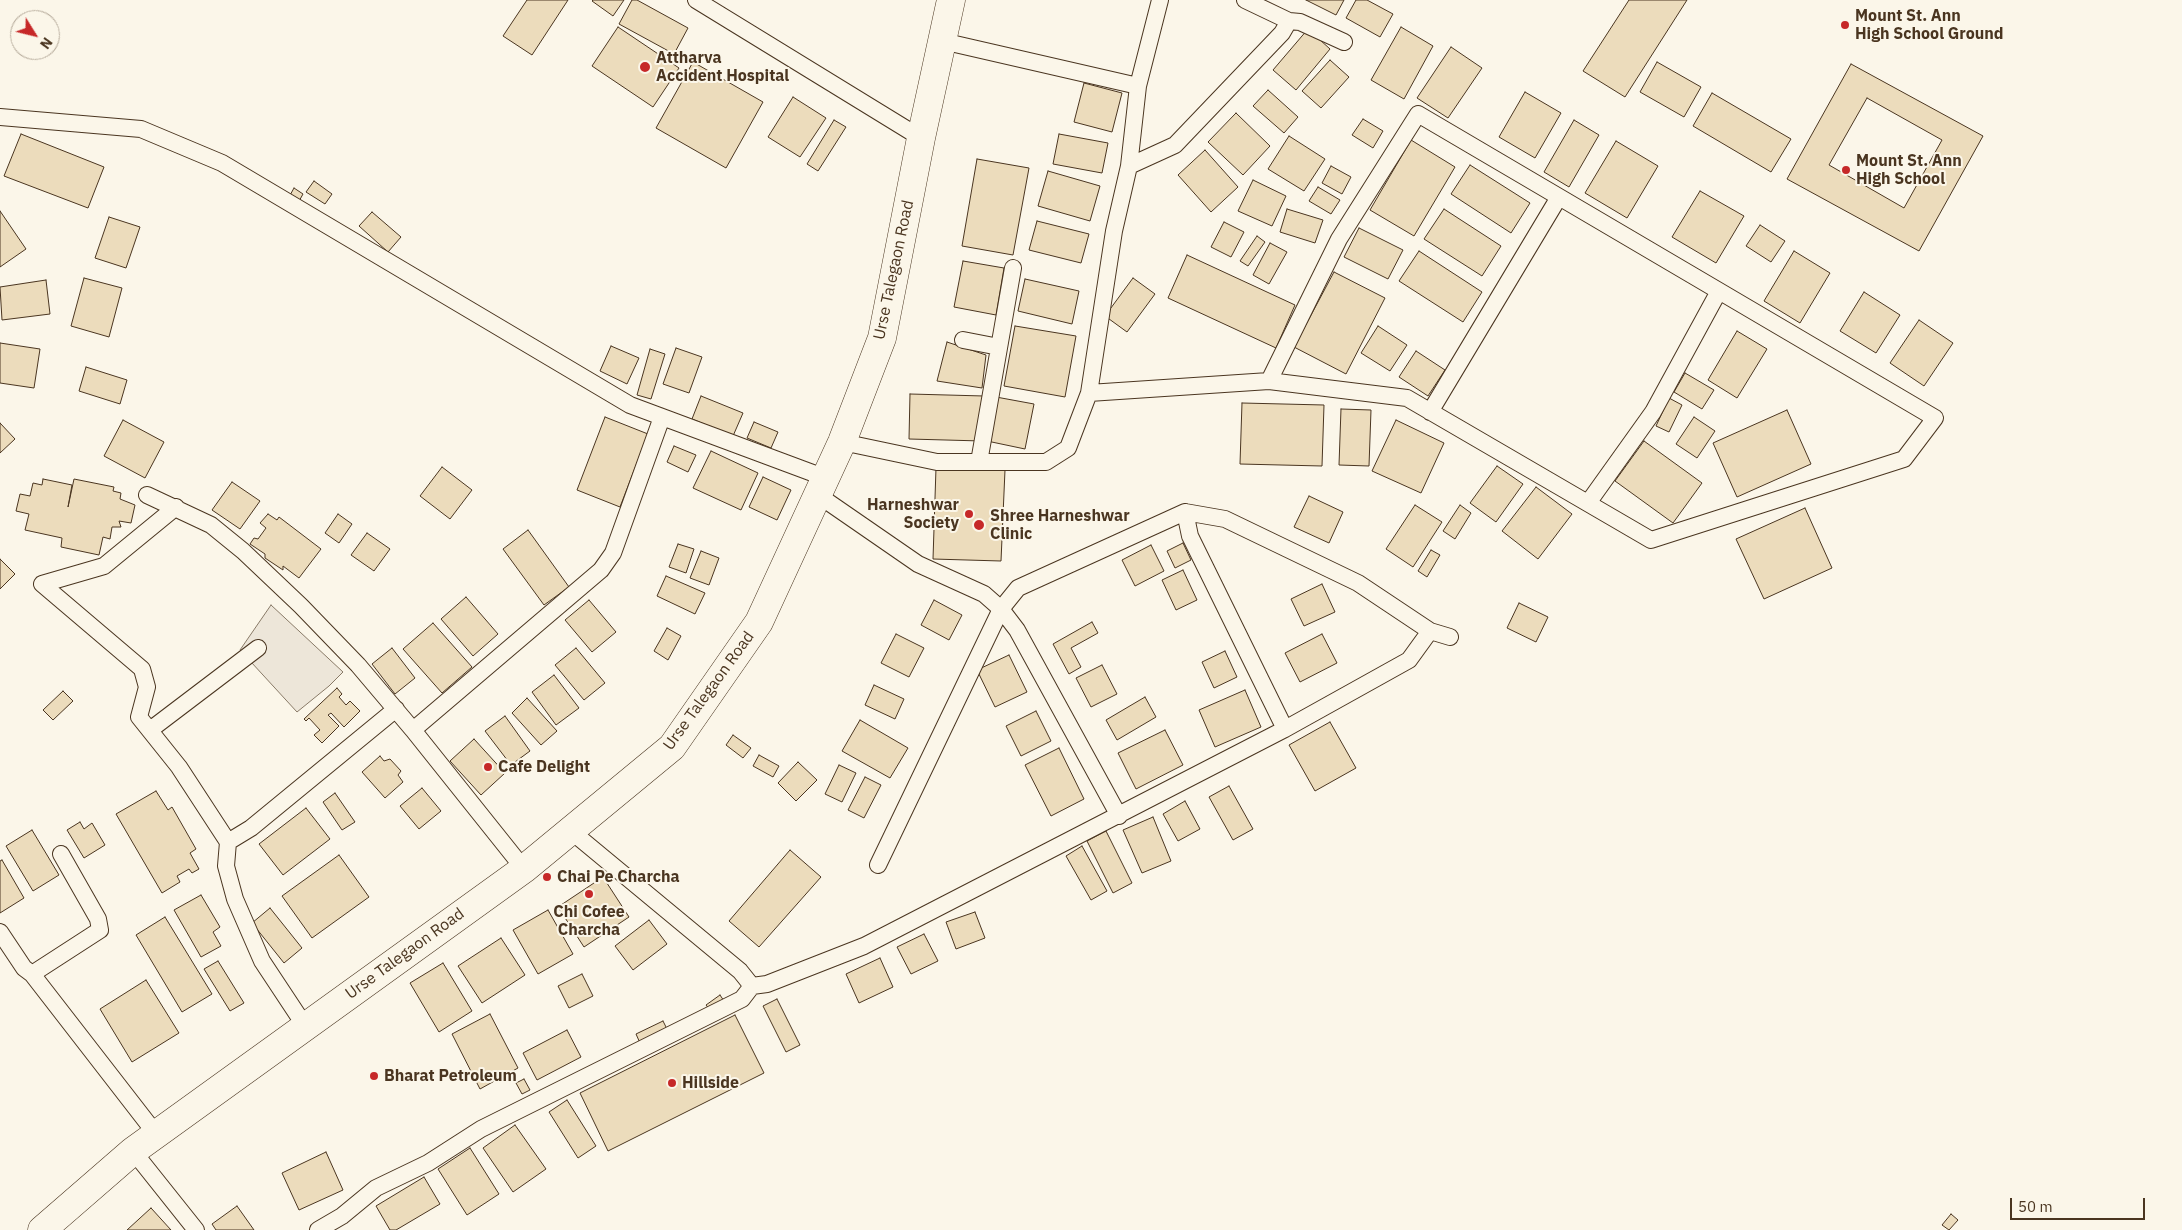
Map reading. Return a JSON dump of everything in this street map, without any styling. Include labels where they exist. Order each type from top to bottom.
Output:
[{"type":"highway","name":"Urse Talegaon Road","points":[[42,1230],[133,1151],[524,869],[672,747],[758,622],[842,442],[882,338],[921,138],[951,0]]},
{"type":"street","points":[[696,0],[921,138]]},
{"type":"street","points":[[842,442],[937,462],[1046,462],[1068,448],[1089,393],[1114,231],[1129,166],[1138,86],[1160,0]]},
{"type":"street","points":[[1245,0],[1289,21],[1300,22],[1344,42]]},
{"type":"street","points":[[1129,166],[1175,145],[1282,33],[1289,21]]},
{"type":"street","points":[[942,41],[1138,86]]},
{"type":"street","points":[[1089,393],[1269,381],[1407,398],[1652,540],[1904,459],[1935,418],[1418,114],[1339,239],[1269,381]]},
{"type":"street","points":[[0,117],[141,129],[222,163],[630,405],[662,417],[822,487],[918,564],[984,594],[1001,610],[1016,630],[1118,816]]},
{"type":"street","points":[[1430,412],[1559,197]]},
{"type":"street","points":[[979,462],[1013,268]]},
{"type":"street","points":[[1588,503],[1653,412],[1719,291]]},
{"type":"street","points":[[963,340],[999,348]]},
{"type":"street","points":[[414,730],[600,570],[613,553],[662,417]]},
{"type":"street","points":[[147,495],[211,525],[243,551],[301,606],[358,665],[414,730],[524,869]]},
{"type":"street","points":[[176,507],[104,566],[42,584],[142,669],[147,688],[139,717],[179,767],[228,842],[226,866],[235,900],[262,961],[305,1026]]},
{"type":"street","points":[[1185,512],[1190,536],[1285,729]]},
{"type":"street","points":[[878,865],[1001,610],[1018,588],[1185,512],[1225,519],[1358,583],[1430,631],[1450,637]]},
{"type":"street","points":[[318,1230],[342,1216],[376,1188],[428,1163],[481,1129],[742,999],[752,986],[766,984],[864,946],[1285,729],[1409,660],[1430,631]]},
{"type":"street","points":[[150,730],[258,648]]},
{"type":"street","points":[[228,842],[251,828],[396,709]]},
{"type":"street","points":[[571,831],[740,971],[752,986]]},
{"type":"street","points":[[32,974],[100,930],[98,919],[61,854]]},
{"type":"street","points":[[0,932],[24,968],[32,974],[156,1134]]},
{"type":"street","points":[[133,1151],[196,1230]]},
{"type":"shaded area","points":[[271,605],[343,672],[297,712],[240,650]]},
{"type":"building","points":[[527,0],[568,0],[532,55],[503,36]]},
{"type":"building","points":[[593,0],[624,0],[613,16]]},
{"type":"building","points":[[632,0],[637,0],[688,28],[674,54],[619,24]]},
{"type":"building","points":[[1306,0],[1344,0],[1336,15]]},
{"type":"building","points":[[1356,0],[1367,0],[1393,14],[1380,37],[1346,18]]},
{"type":"building","points":[[1629,0],[1687,0],[1625,97],[1583,71]]},
{"type":"building","points":[[618,27],[679,68],[653,107],[592,66]]},
{"type":"building","points":[[1401,27],[1433,46],[1404,99],[1371,80]]},
{"type":"building","points":[[1308,29],[1330,49],[1296,90],[1273,70]]},
{"type":"building","points":[[1451,47],[1482,68],[1448,118],[1417,98]]},
{"type":"building","points":[[1330,60],[1349,77],[1321,108],[1302,91]]},
{"type":"building","points":[[693,62],[763,102],[726,168],[656,128]]},
{"type":"building","points":[[1657,62],[1701,87],[1684,117],[1640,92]]},
{"type":"building","points":[[1851,64],[1983,136],[1919,251],[1787,179]],"holes":[[[1867,98],[1942,140],[1904,208],[1829,165]]]},
{"type":"building","points":[[1084,83],[1122,93],[1112,132],[1074,122]]},
{"type":"building","points":[[1268,90],[1298,117],[1284,133],[1253,106]]},
{"type":"building","points":[[1525,92],[1561,113],[1535,158],[1499,137]]},
{"type":"building","points":[[1712,93],[1791,139],[1771,172],[1693,126]]},
{"type":"building","points":[[793,97],[826,118],[800,157],[768,137]]},
{"type":"building","points":[[1236,113],[1270,146],[1243,175],[1208,142]]},
{"type":"building","points":[[1363,119],[1383,131],[1373,148],[1352,135]]},
{"type":"building","points":[[834,120],[846,127],[818,171],[807,164]]},
{"type":"building","points":[[1574,120],[1599,135],[1569,187],[1544,172]]},
{"type":"building","points":[[21,134],[104,167],[88,208],[4,176]]},
{"type":"building","points":[[1059,134],[1108,143],[1102,173],[1053,164]]},
{"type":"building","points":[[1289,136],[1325,159],[1304,191],[1268,169]]},
{"type":"building","points":[[1411,140],[1455,167],[1414,236],[1370,210]]},
{"type":"building","points":[[1616,141],[1658,166],[1627,218],[1585,193]]},
{"type":"building","points":[[1205,150],[1238,187],[1211,212],[1178,175]]},
{"type":"building","points":[[977,159],[1029,168],[1013,255],[962,246]]},
{"type":"building","points":[[1470,165],[1530,203],[1511,233],[1451,194]]},
{"type":"building","points":[[1331,166],[1351,177],[1342,194],[1322,183]]},
{"type":"building","points":[[1048,171],[1100,186],[1090,221],[1038,206]]},
{"type":"building","points":[[1253,180],[1286,196],[1272,226],[1238,211]]},
{"type":"building","points":[[314,181],[332,194],[325,204],[306,192]]},
{"type":"building","points":[[1318,187],[1340,200],[1331,214],[1309,201]]},
{"type":"building","points":[[294,188],[303,194],[298,203],[289,197]]},
{"type":"building","points":[[1700,191],[1744,216],[1716,263],[1672,237]]},
{"type":"building","points":[[1287,209],[1323,220],[1315,243],[1280,232]]},
{"type":"building","points":[[1444,209],[1501,246],[1482,276],[1424,239]]},
{"type":"building","points":[[0,211],[26,249],[0,267]]},
{"type":"building","points":[[372,212],[401,237],[388,252],[359,226]]},
{"type":"building","points":[[109,217],[140,227],[126,268],[95,258]]},
{"type":"building","points":[[1037,221],[1089,234],[1081,263],[1029,250]]},
{"type":"building","points":[[1224,222],[1244,232],[1231,257],[1211,247]]},
{"type":"building","points":[[1760,225],[1785,241],[1771,262],[1746,246]]},
{"type":"building","points":[[1359,228],[1403,250],[1388,279],[1344,257]]},
{"type":"building","points":[[1257,236],[1265,242],[1248,266],[1240,261]]},
{"type":"building","points":[[1270,243],[1287,252],[1269,284],[1253,275]]},
{"type":"building","points":[[1419,251],[1482,292],[1463,322],[1399,281]]},
{"type":"building","points":[[1794,251],[1830,273],[1800,323],[1764,301]]},
{"type":"building","points":[[1187,255],[1295,305],[1276,348],[1168,298]]},
{"type":"building","points":[[963,261],[1004,268],[996,315],[954,307]]},
{"type":"building","points":[[1334,272],[1385,298],[1346,374],[1294,347]]},
{"type":"building","points":[[84,278],[122,288],[109,337],[71,326]]},
{"type":"building","points":[[1133,278],[1155,294],[1127,332],[1105,316]]},
{"type":"building","points":[[1025,279],[1079,291],[1072,324],[1018,311]]},
{"type":"building","points":[[46,280],[50,314],[2,320],[0,287]]},
{"type":"building","points":[[1864,292],[1900,315],[1876,353],[1840,331]]},
{"type":"building","points":[[1919,320],[1953,343],[1924,386],[1890,363]]},
{"type":"building","points":[[1015,326],[1076,336],[1065,397],[1004,386]]},
{"type":"building","points":[[1378,326],[1407,345],[1390,371],[1361,353]]},
{"type":"building","points":[[1737,331],[1767,349],[1737,398],[1708,380]]},
{"type":"building","points":[[947,342],[986,355],[982,388],[937,381]]},
{"type":"building","points":[[0,343],[40,349],[34,388],[0,383]]},
{"type":"building","points":[[611,346],[639,358],[627,384],[600,371]]},
{"type":"building","points":[[676,348],[702,357],[689,393],[663,384]]},
{"type":"building","points":[[650,349],[665,354],[651,399],[637,395]]},
{"type":"building","points":[[1416,351],[1445,370],[1428,396],[1399,377]]},
{"type":"building","points":[[86,367],[127,380],[120,404],[79,391]]},
{"type":"building","points":[[1685,373],[1714,390],[1702,409],[1674,392]]},
{"type":"building","points":[[910,394],[984,396],[982,441],[909,439]]},
{"type":"building","points":[[701,396],[743,413],[733,436],[692,419]]},
{"type":"building","points":[[996,397],[1034,404],[1025,449],[987,441]]},
{"type":"building","points":[[1669,398],[1682,405],[1669,432],[1656,426]]},
{"type":"building","points":[[1242,403],[1324,405],[1322,466],[1240,464]]},
{"type":"building","points":[[1341,409],[1371,410],[1369,466],[1339,465]]},
{"type":"building","points":[[1787,410],[1811,464],[1737,497],[1713,443]]},
{"type":"building","points":[[605,417],[648,434],[620,507],[577,490]]},
{"type":"building","points":[[1694,417],[1715,431],[1697,458],[1676,444]]},
{"type":"building","points":[[123,420],[164,442],[145,478],[104,456]]},
{"type":"building","points":[[1396,420],[1444,443],[1421,493],[1372,471]]},
{"type":"building","points":[[754,422],[778,432],[771,448],[747,438]]},
{"type":"building","points":[[0,423],[15,439],[0,453]]},
{"type":"building","points":[[1644,441],[1702,483],[1673,523],[1615,481]]},
{"type":"building","points":[[674,446],[696,455],[688,472],[667,462]]},
{"type":"building","points":[[711,451],[758,473],[741,510],[693,488]]},
{"type":"building","points":[[1497,466],[1523,484],[1496,522],[1470,503]]},
{"type":"building","points":[[442,467],[472,490],[450,519],[420,496]]},
{"type":"building","name":"Harneshwar Society","points":[[936,468],[1005,470],[1001,561],[933,559]]},
{"type":"building","points":[[763,477],[791,490],[777,520],[749,507]]},
{"type":"building","points":[[43,479],[72,485],[68,507],[74,479],[114,487],[113,491],[121,493],[120,499],[135,505],[131,523],[119,521],[121,527],[112,527],[110,539],[103,537],[99,555],[61,547],[62,538],[25,530],[29,514],[16,511],[20,494],[30,496],[33,483],[42,485]]},
{"type":"building","points":[[232,482],[260,501],[240,529],[212,510]]},
{"type":"building","points":[[1536,487],[1572,514],[1538,559],[1502,531]]},
{"type":"building","points":[[1309,496],[1343,512],[1329,543],[1294,527]]},
{"type":"building","points":[[1415,505],[1442,522],[1413,567],[1386,549]]},
{"type":"building","points":[[1460,505],[1471,513],[1455,539],[1443,531]]},
{"type":"building","points":[[1805,508],[1832,568],[1764,599],[1736,539]]},
{"type":"building","points":[[268,514],[277,520],[279,517],[321,549],[299,578],[283,566],[283,570],[265,558],[265,554],[250,544],[254,538],[258,539],[266,528],[260,523]]},
{"type":"building","points":[[338,514],[352,524],[339,543],[325,533]]},
{"type":"building","points":[[528,530],[569,587],[544,605],[503,549]]},
{"type":"building","points":[[367,533],[390,549],[374,571],[351,555]]},
{"type":"building","points":[[1183,543],[1191,560],[1175,568],[1167,551]]},
{"type":"building","points":[[678,544],[694,549],[686,573],[669,567]]},
{"type":"building","points":[[1151,545],[1164,571],[1135,586],[1122,560]]},
{"type":"building","points":[[1431,550],[1440,555],[1427,577],[1418,571]]},
{"type":"building","points":[[701,551],[719,558],[709,585],[690,578]]},
{"type":"building","points":[[0,559],[15,574],[0,589]]},
{"type":"building","points":[[1183,570],[1197,600],[1176,610],[1162,580]]},
{"type":"building","points":[[666,576],[705,593],[695,614],[657,596]]},
{"type":"building","points":[[1322,584],[1335,612],[1304,626],[1291,599]]},
{"type":"building","points":[[466,597],[498,634],[473,656],[441,619]]},
{"type":"building","points":[[589,600],[616,632],[592,652],[565,620]]},
{"type":"building","points":[[934,600],[962,615],[949,640],[921,625]]},
{"type":"building","points":[[1519,603],[1548,617],[1536,642],[1507,628]]},
{"type":"building","points":[[1092,622],[1098,633],[1071,648],[1081,667],[1069,674],[1053,644]]},
{"type":"building","points":[[433,623],[472,667],[442,693],[403,649]]},
{"type":"building","points":[[667,628],[681,636],[668,660],[654,651]]},
{"type":"building","points":[[896,634],[924,648],[909,677],[881,663]]},
{"type":"building","points":[[1322,634],[1337,663],[1300,682],[1285,653]]},
{"type":"building","points":[[392,648],[415,678],[395,694],[372,664]]},
{"type":"building","points":[[576,648],[605,683],[584,700],[555,665]]},
{"type":"building","points":[[1225,651],[1237,677],[1214,688],[1202,662]]},
{"type":"building","points":[[1009,655],[1027,692],[995,707],[977,670]]},
{"type":"building","points":[[1102,665],[1117,694],[1091,707],[1076,678]]},
{"type":"building","points":[[554,675],[579,708],[556,725],[532,692]]},
{"type":"building","points":[[874,685],[904,699],[895,719],[865,705]]},
{"type":"building","points":[[337,688],[342,694],[339,697],[346,705],[350,701],[360,711],[344,727],[331,713],[328,715],[339,726],[322,743],[314,735],[320,730],[309,718],[306,721],[304,719]]},
{"type":"building","points":[[1245,690],[1261,727],[1215,747],[1199,710]]},
{"type":"building","points":[[63,691],[73,701],[53,720],[43,710]]},
{"type":"building","points":[[1145,697],[1156,717],[1117,740],[1106,720]]},
{"type":"building","points":[[527,698],[557,731],[541,745],[512,713]]},
{"type":"building","points":[[1036,711],[1051,741],[1021,756],[1006,726]]},
{"type":"building","points":[[505,716],[530,751],[511,765],[485,731]]},
{"type":"building","points":[[860,720],[908,748],[890,778],[842,751]]},
{"type":"building","points":[[1330,722],[1356,768],[1315,791],[1289,745]]},
{"type":"building","points":[[1165,730],[1183,765],[1136,789],[1118,753]]},
{"type":"building","points":[[733,735],[751,748],[743,758],[726,745]]},
{"type":"building","points":[[474,739],[505,773],[481,795],[450,761]]},
{"type":"building","points":[[1059,748],[1084,799],[1051,816],[1025,765]]},
{"type":"building","points":[[759,755],[779,766],[773,777],[753,766]]},
{"type":"building","points":[[380,756],[384,761],[390,759],[401,771],[398,775],[403,782],[385,798],[362,772]]},
{"type":"building","points":[[798,762],[817,780],[796,801],[778,783]]},
{"type":"building","points":[[839,765],[856,773],[842,802],[825,794]]},
{"type":"building","points":[[865,777],[881,785],[864,818],[848,810]]},
{"type":"building","points":[[1229,786],[1253,829],[1233,840],[1209,797]]},
{"type":"building","points":[[422,788],[441,811],[419,829],[400,806]]},
{"type":"building","points":[[156,791],[168,810],[172,807],[196,849],[190,853],[199,869],[192,873],[189,869],[177,876],[180,882],[162,893],[116,814]]},
{"type":"building","points":[[335,793],[355,822],[342,830],[323,802]]},
{"type":"building","points":[[1185,801],[1200,829],[1178,841],[1163,814]]},
{"type":"building","points":[[306,808],[330,839],[283,875],[259,844]]},
{"type":"building","points":[[1153,817],[1171,861],[1142,873],[1123,830]]},
{"type":"building","points":[[80,822],[84,829],[92,823],[105,845],[84,858],[67,830]]},
{"type":"building","points":[[32,830],[59,875],[33,891],[6,846]]},
{"type":"building","points":[[1106,831],[1132,883],[1113,893],[1087,841]]},
{"type":"building","points":[[1082,846],[1107,891],[1091,900],[1066,856]]},
{"type":"building","points":[[790,850],[821,877],[759,947],[729,921]]},
{"type":"building","points":[[339,855],[369,897],[312,938],[282,896]]},
{"type":"building","points":[[2,860],[24,898],[0,913],[0,861]]},
{"type":"building","points":[[603,877],[629,917],[584,947],[558,907]]},
{"type":"building","points":[[201,895],[220,927],[213,932],[221,946],[201,957],[174,910]]},
{"type":"building","points":[[270,908],[302,948],[284,963],[252,923]]},
{"type":"building","points":[[548,910],[573,954],[538,974],[513,930]]},
{"type":"building","points":[[975,912],[985,938],[956,949],[946,922]]},
{"type":"building","points":[[165,917],[212,994],[182,1012],[136,935]]},
{"type":"building","points":[[649,920],[667,944],[633,970],[615,946]]},
{"type":"building","points":[[924,934],[938,961],[911,974],[897,947]]},
{"type":"building","points":[[501,938],[525,975],[482,1003],[458,966]]},
{"type":"building","points":[[880,958],[893,987],[859,1003],[846,974]]},
{"type":"building","points":[[218,961],[244,1003],[230,1011],[204,969]]},
{"type":"building","points":[[443,963],[472,1011],[439,1032],[410,983]]},
{"type":"building","points":[[582,974],[593,996],[569,1008],[558,986]]},
{"type":"building","points":[[146,980],[179,1033],[132,1062],[100,1009]]},
{"type":"building","points":[[720,995],[724,1001],[710,1010],[706,1005]]},
{"type":"building","points":[[777,999],[800,1045],[786,1052],[763,1006]]},
{"type":"building","points":[[490,1014],[518,1068],[480,1089],[452,1034]]},
{"type":"building","name":"Hillside","points":[[735,1015],[764,1073],[608,1151],[580,1093]]},
{"type":"building","points":[[663,1021],[667,1029],[640,1043],[636,1034]]},
{"type":"building","points":[[567,1030],[581,1057],[537,1080],[523,1053]]},
{"type":"building","points":[[524,1079],[530,1090],[522,1094],[516,1083]]},
{"type":"building","points":[[567,1100],[596,1146],[578,1158],[549,1112]]},
{"type":"building","points":[[515,1125],[546,1169],[513,1192],[483,1148]]},
{"type":"building","points":[[470,1148],[499,1194],[467,1215],[438,1169]]},
{"type":"building","points":[[326,1152],[343,1190],[299,1210],[282,1173]]},
{"type":"building","points":[[424,1177],[440,1204],[396,1230],[390,1230],[376,1206]]},
{"type":"building","points":[[237,1206],[254,1230],[216,1230],[212,1224]]},
{"type":"building","points":[[151,1208],[171,1230],[127,1230]]},
{"type":"building","points":[[1951,1214],[1958,1220],[1949,1230],[1942,1225]]},
{"type":"place","name":"Mount St. Ann High School Ground","points":[[1845,25]]},
{"type":"place","name":"Attharva Accident Hospital","points":[[645,67]]},
{"type":"place","name":"Mount St. Ann High School","points":[[1846,170]]},
{"type":"place","name":"Harneshwar Society","points":[[969,514]]},
{"type":"place","name":"Shree Harneshwar Clinic","points":[[979,525]]},
{"type":"place","name":"Cafe Delight","points":[[488,767]]},
{"type":"place","name":"Chai Pe Charcha","points":[[547,877]]},
{"type":"place","name":"Chi Cofee Charcha","points":[[589,894]]},
{"type":"place","name":"Bharat Petroleum","points":[[374,1076]]},
{"type":"place","name":"Hillside","points":[[672,1083]]}]
